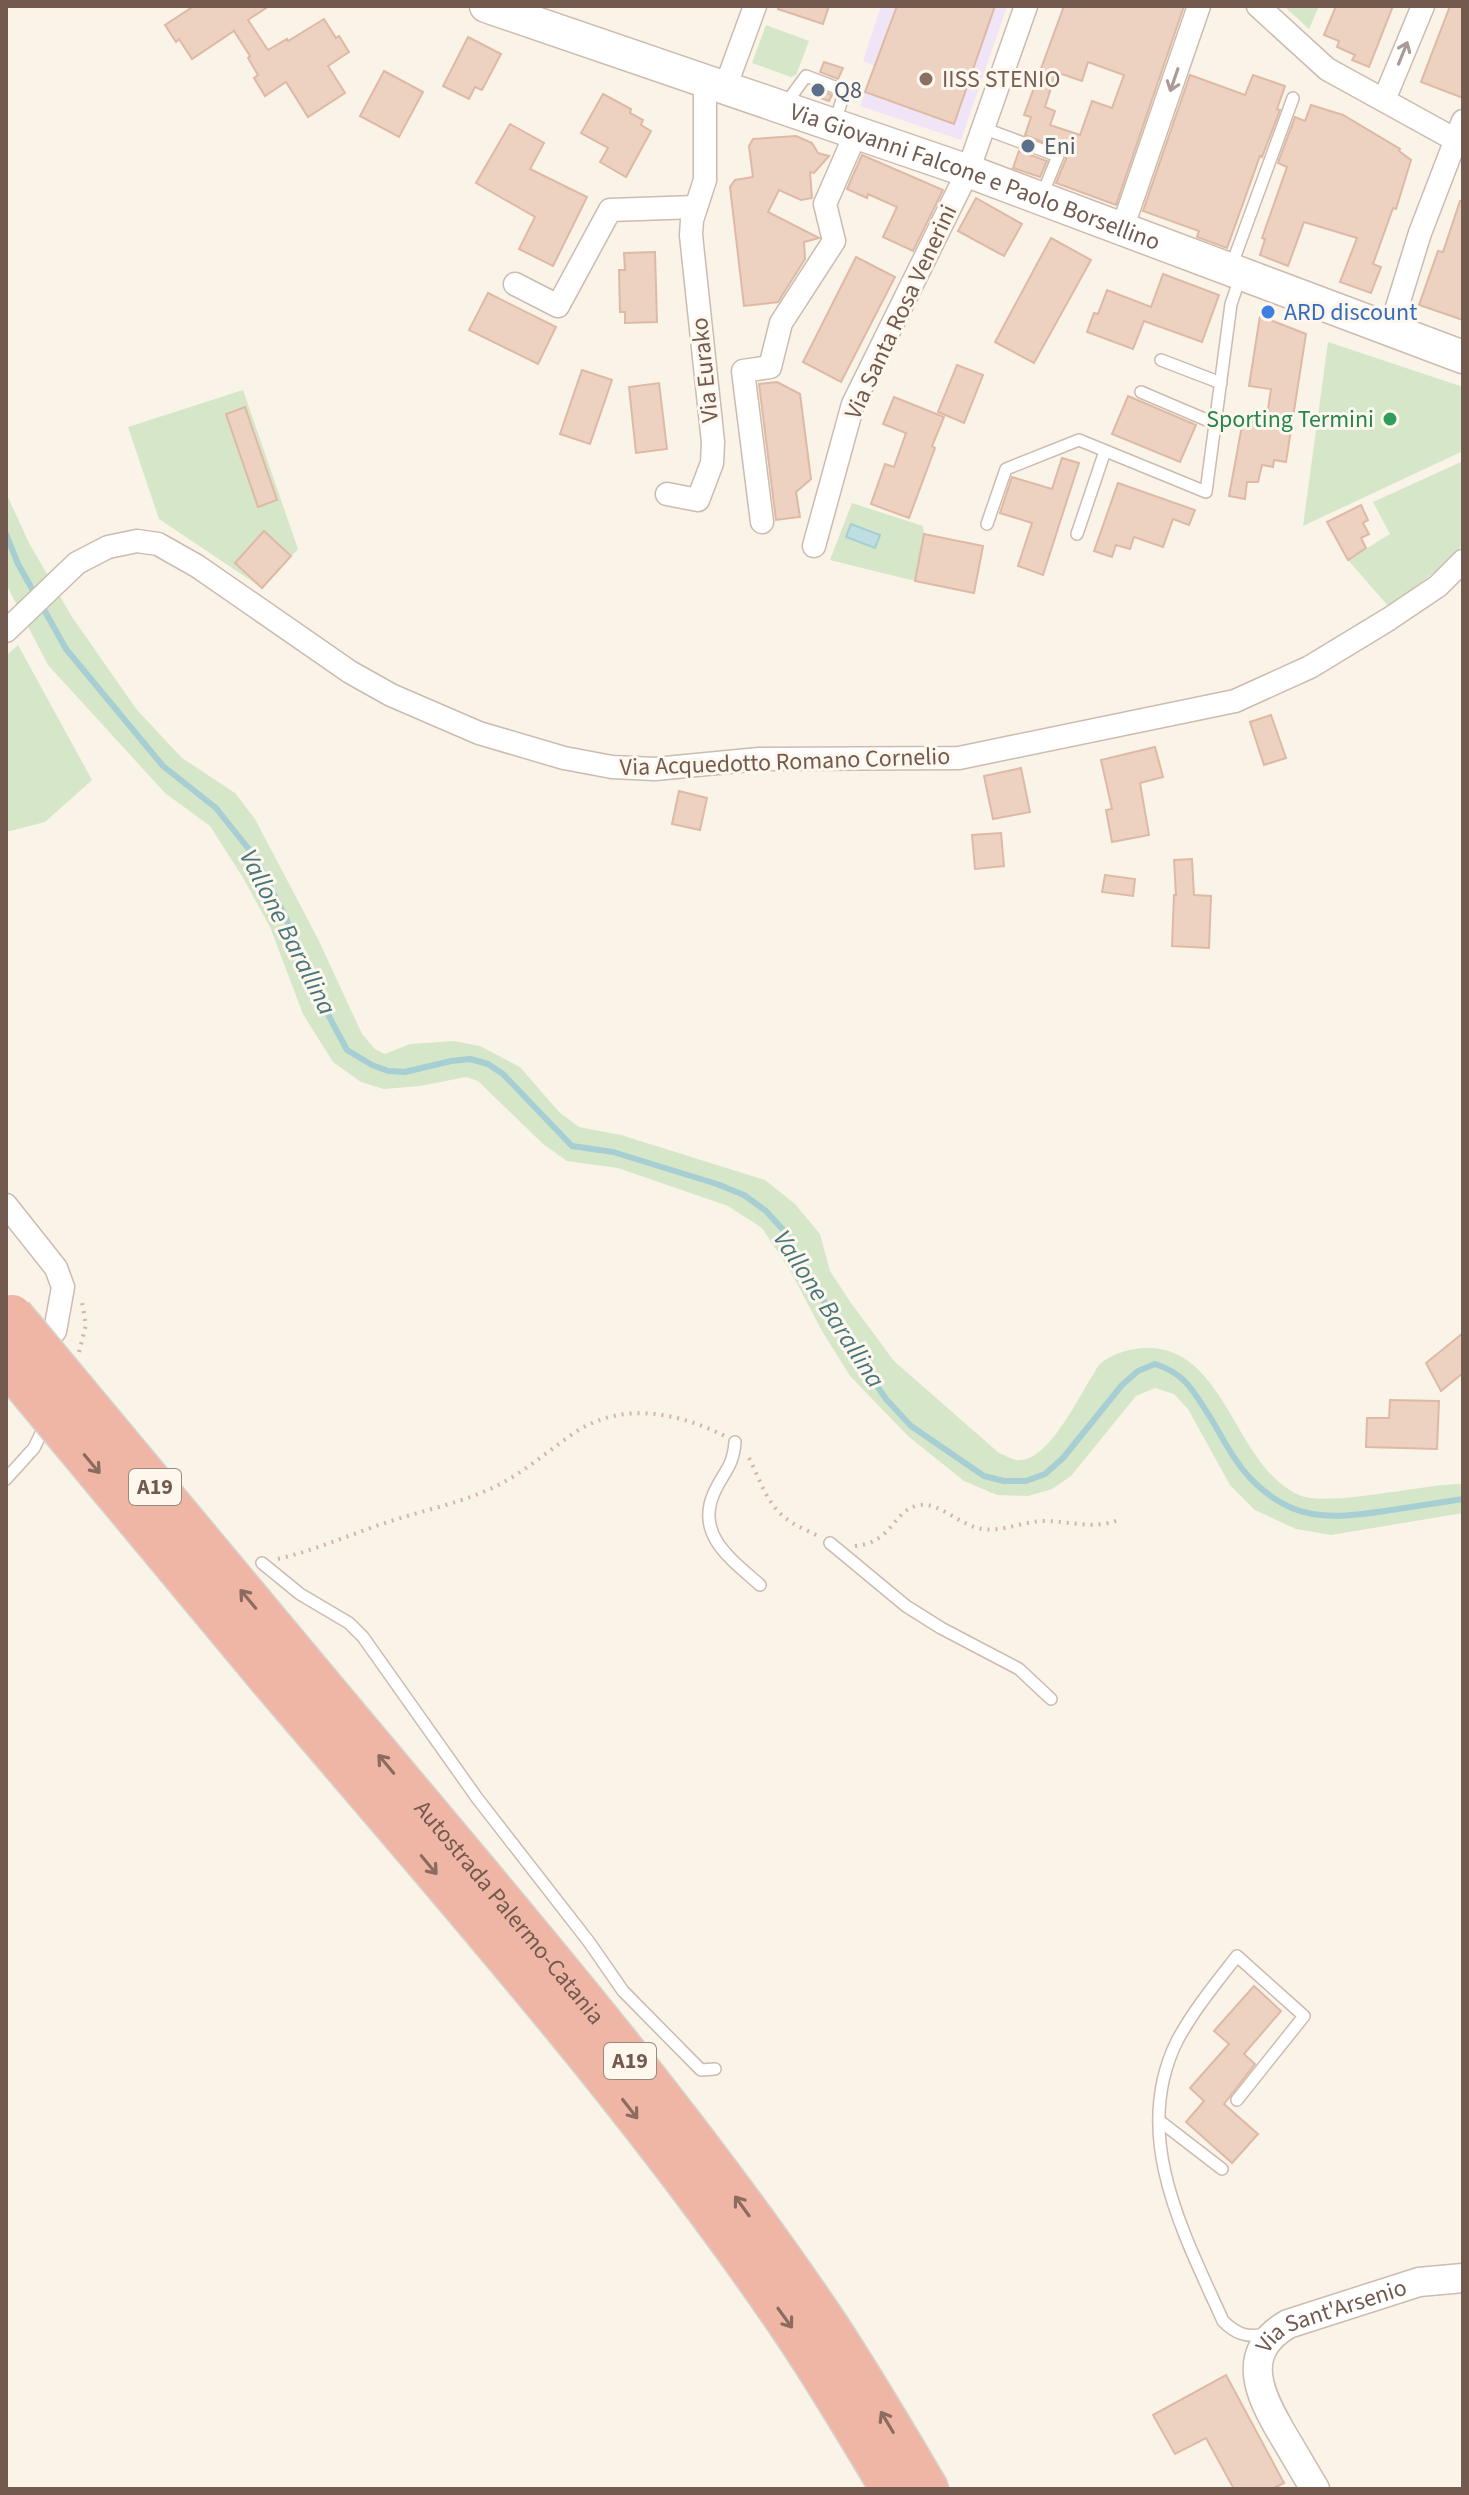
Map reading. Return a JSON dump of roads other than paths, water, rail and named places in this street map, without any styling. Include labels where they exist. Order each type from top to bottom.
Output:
[{"type":"highway","name":"A19","points":[[9,1312],[284,1668]]},
{"type":"highway","name":"A19","points":[[6,1361],[284,1668]]},
{"type":"highway","name":"Autostrada Palermo-Catania","points":[[284,1668],[714,2219],[793,2330],[892,2489]]},
{"type":"highway","name":"Autostrada Palermo-Catania","points":[[284,1668],[607,2030],[738,2201],[819,2314],[927,2489]]},
{"type":"main road","name":"Via Giovanni Falcone e Paolo Borsellino","points":[[486,6],[968,171],[1463,357]]},
{"type":"street","points":[[715,85],[755,6]]},
{"type":"street","name":"Via Santa Rosa Venerini","points":[[814,546],[853,404],[968,171],[1026,6]]},
{"type":"street","points":[[1122,229],[1199,6]]},
{"type":"street","points":[[1258,6],[1327,69],[1384,100],[1460,135],[1420,233],[1390,330]]},
{"type":"street","points":[[1384,100],[1423,6]]},
{"type":"street","name":"Via Eurako","points":[[667,494],[698,500],[713,452],[691,235],[692,220],[705,180],[715,85]]},
{"type":"street","points":[[762,522],[743,371],[770,367],[781,323],[834,241],[825,204],[844,129]]},
{"type":"street","points":[[515,284],[558,306],[610,210],[696,207]]},
{"type":"street","name":"Via Acquedotto Romano Cornelio","points":[[9,628],[77,563],[108,547],[137,541],[158,544],[197,566],[350,672],[391,695],[479,733],[564,758],[612,767],[655,769],[759,759],[959,758],[1235,701],[1310,667],[1389,619],[1438,586],[1463,561]]},
{"type":"street","points":[[6,1205],[56,1268],[63,1287],[55,1331],[33,1359],[6,1378]]},
{"type":"street","name":"Via Sant'Arsenio","points":[[1315,2489],[1264,2403],[1258,2381],[1263,2345],[1274,2332],[1288,2324],[1419,2282],[1463,2278]]},
{"type":"lane","points":[[987,524],[1006,469],[1079,440],[1206,492],[1236,272],[1293,98]]},
{"type":"lane","points":[[983,128],[1058,156],[1040,199]]},
{"type":"lane","points":[[1161,360],[1221,383]]},
{"type":"lane","points":[[1141,392],[1216,424]]},
{"type":"lane","points":[[1077,534],[1105,451]]},
{"type":"lane","points":[[6,1479],[34,1448],[72,1369]]},
{"type":"lane","points":[[735,1442],[734,1459],[714,1493],[708,1527],[718,1545],[760,1585]]},
{"type":"lane","points":[[830,1543],[906,1606],[1019,1669],[1051,1699]]},
{"type":"lane","points":[[262,1563],[300,1594],[349,1623],[363,1637],[477,1798],[589,1942],[623,1991],[701,2070],[715,2069]]},
{"type":"lane","points":[[1237,2100],[1304,2016],[1237,1956],[1204,1999],[1177,2042],[1161,2091],[1160,2151],[1176,2215],[1223,2321],[1234,2333],[1253,2337],[1274,2332]]},
{"type":"lane","points":[[1161,2122],[1222,2169]]},
{"type":"water","points":[[851,524],[880,535],[875,548],[846,537]]},
{"type":"waterway","name":"Vallone Barallina","points":[[6,534],[36,596]]},
{"type":"waterway","name":"Vallone Barallina","points":[[42,606],[66,649],[163,766],[216,808],[255,857],[347,1050],[388,1071],[405,1072],[470,1059],[488,1064],[503,1074],[572,1146],[613,1152],[744,1195],[766,1211],[785,1232],[846,1340],[886,1399],[911,1426],[984,1476],[1004,1481],[1026,1481],[1045,1474],[1063,1458],[1122,1385],[1138,1371],[1155,1364],[1188,1384],[1250,1478],[1281,1503],[1296,1510],[1329,1516],[1346,1515],[1463,1499]]},
{"type":"place","name":"IISS STENIO","points":[[926,79]]},
{"type":"place","name":"Q8","points":[[818,90]]},
{"type":"place","name":"Eni","points":[[1028,146]]},
{"type":"place","name":"ARD discount","points":[[1268,312]]},
{"type":"place","name":"Sporting Termini","points":[[1390,419]]}]
